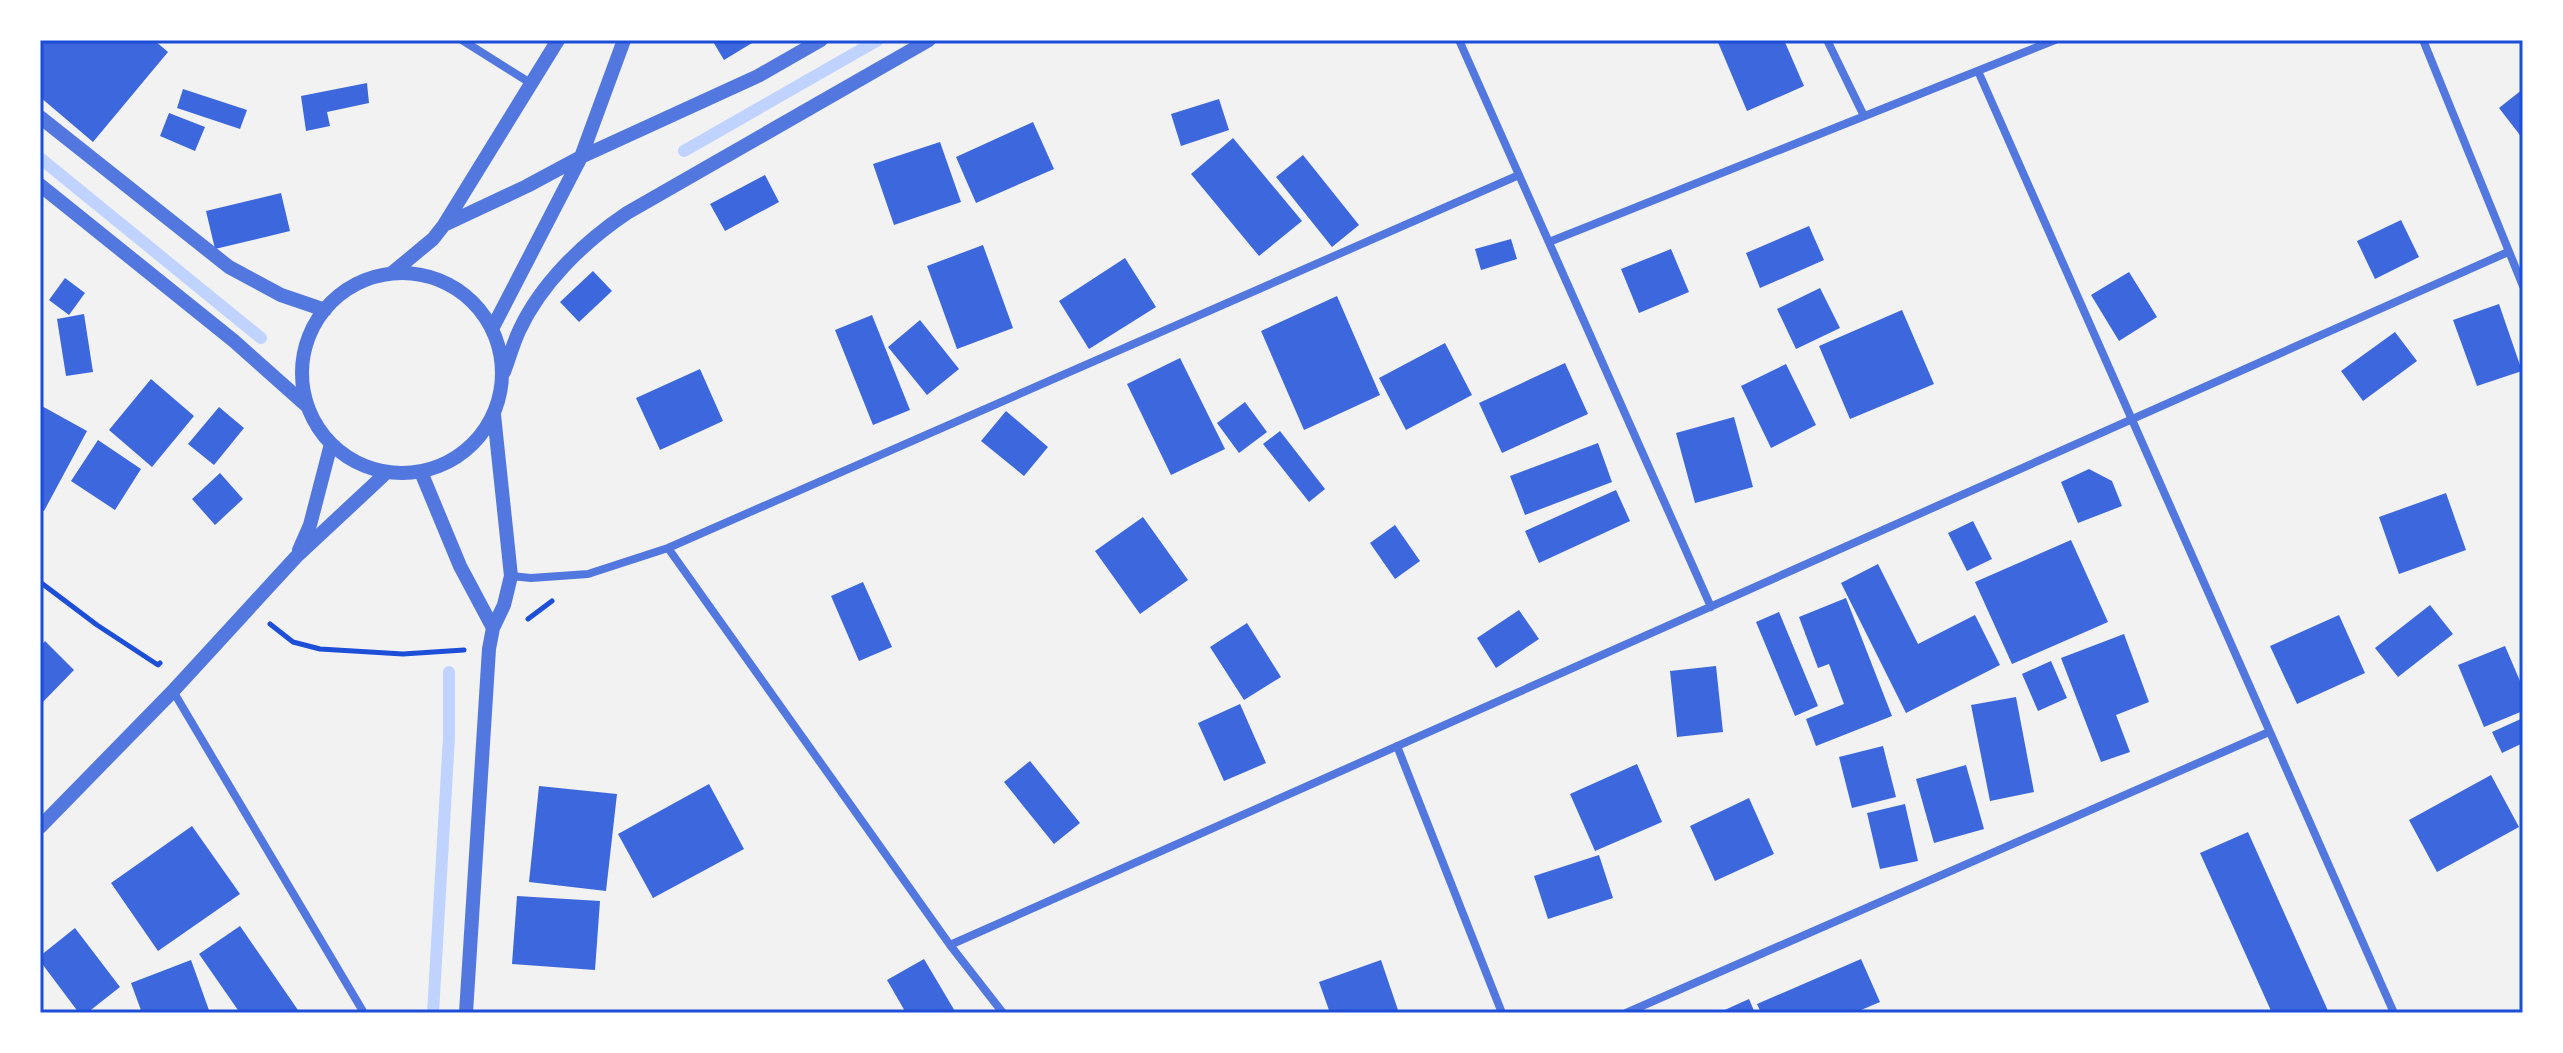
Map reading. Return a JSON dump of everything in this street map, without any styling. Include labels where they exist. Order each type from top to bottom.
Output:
[{"type":"street","points":[[462,40],[532,84]]},
{"type":"street","points":[[392,273],[433,239],[444,225],[558,40]]},
{"type":"street","points":[[492,329],[581,157],[624,40]]},
{"type":"street","points":[[444,225],[581,157],[758,76],[821,40]]},
{"type":"street","points":[[503,376],[499,346],[492,329],[472,301],[442,280],[417,273],[392,273],[364,280],[343,291],[325,310],[314,325],[303,359],[302,382],[307,406],[316,425],[331,444],[358,464],[386,473],[421,472],[444,465],[463,454],[483,433],[494,414],[519,330],[565,265],[594,236],[627,213],[929,40]]},
{"type":"street","points":[[1459,40],[1711,607]]},
{"type":"street","points":[[1827,40],[1864,116]]},
{"type":"street","points":[[1549,242],[2055,40]]},
{"type":"street","points":[[2423,40],[2523,286]]},
{"type":"street","points":[[1978,71],[2394,1013]]},
{"type":"street","points":[[40,117],[229,267],[281,295],[325,310]]},
{"type":"street","points":[[511,576],[531,578],[588,574],[668,548],[1519,175]]},
{"type":"street","points":[[40,185],[234,341],[307,406]]},
{"type":"street","points":[[950,945],[2508,252]]},
{"type":"street","points":[[466,1013],[489,649],[511,576],[494,414]]},
{"type":"street","points":[[296,557],[310,525],[331,444]]},
{"type":"street","points":[[421,472],[460,566],[493,628]]},
{"type":"street","points":[[40,827],[173,691],[296,557],[386,473]]},
{"type":"street","points":[[668,548],[950,945],[1003,1013]]},
{"type":"street","points":[[173,691],[364,1013]]},
{"type":"street","points":[[1626,1013],[2269,732]]},
{"type":"street","points":[[1397,746],[1502,1013]]},
{"type":"street","points":[[1651,1002],[1655,1013]]},
{"type":"path","points":[[250,607],[293,642],[320,649],[403,654],[489,649],[588,574]]},
{"type":"path","points":[[40,582],[158,665],[169,654]]},
{"type":"building","points":[[42,40],[154,40],[168,52],[93,142],[40,97]]},
{"type":"building","points":[[712,40],[757,40],[724,60]]},
{"type":"building","points":[[1717,40],[1784,40],[1804,86],[1747,111]]},
{"type":"building","points":[[367,83],[369,103],[327,112],[330,126],[306,131],[301,96]]},
{"type":"building","points":[[183,89],[247,110],[240,129],[177,108]]},
{"type":"building","points":[[2523,89],[2523,139],[2499,108]]},
{"type":"building","points":[[1219,99],[1229,130],[1181,146],[1171,114]]},
{"type":"building","points":[[169,113],[205,127],[195,151],[160,136]]},
{"type":"building","points":[[1033,122],[1054,169],[976,203],[956,157]]},
{"type":"building","points":[[1233,138],[1302,221],[1259,256],[1191,174]]},
{"type":"building","points":[[940,142],[961,202],[894,225],[873,164]]},
{"type":"building","points":[[1303,155],[1359,225],[1332,247],[1276,177]]},
{"type":"building","points":[[765,175],[779,202],[725,231],[710,204]]},
{"type":"building","points":[[281,193],[290,231],[215,249],[206,211]]},
{"type":"building","points":[[2401,220],[2419,257],[2375,279],[2357,241]]},
{"type":"building","points":[[1809,226],[1824,260],[1760,288],[1746,253]]},
{"type":"building","points":[[1511,239],[1517,259],[1481,270],[1475,249]]},
{"type":"building","points":[[983,245],[1013,328],[957,349],[927,266]]},
{"type":"building","points":[[1671,249],[1689,292],[1639,313],[1621,269]]},
{"type":"building","points":[[1125,258],[1156,307],[1089,349],[1059,301]]},
{"type":"building","points":[[593,271],[612,291],[579,322],[560,302]]},
{"type":"building","points":[[2129,272],[2157,317],[2119,341],[2091,295]]},
{"type":"building","points":[[65,278],[85,293],[69,315],[49,300]]},
{"type":"building","points":[[1820,288],[1840,328],[1796,349],[1777,309]]},
{"type":"building","points":[[1337,296],[1380,395],[1304,430],[1261,331]]},
{"type":"building","points":[[2499,304],[2522,371],[2477,386],[2453,320]]},
{"type":"building","points":[[1902,310],[1934,384],[1850,419],[1819,346]]},
{"type":"building","points":[[84,314],[93,372],[66,376],[57,319]]},
{"type":"building","points":[[872,315],[910,410],[873,425],[835,330]]},
{"type":"building","points":[[920,320],[959,369],[927,395],[888,347]]},
{"type":"building","points":[[2395,332],[2417,361],[2363,401],[2341,371]]},
{"type":"building","points":[[1445,343],[1472,395],[1406,430],[1379,378]]},
{"type":"building","points":[[1180,358],[1225,449],[1171,475],[1127,384]]},
{"type":"building","points":[[1565,363],[1588,414],[1502,453],[1479,403]]},
{"type":"building","points":[[1786,364],[1816,425],[1771,448],[1741,386]]},
{"type":"building","points":[[700,369],[723,421],[660,450],[636,398]]},
{"type":"building","points":[[151,379],[194,416],[152,467],[109,430]]},
{"type":"building","points":[[1245,402],[1267,432],[1239,453],[1217,423]]},
{"type":"building","points":[[40,405],[87,431],[44,511],[40,509]]},
{"type":"building","points":[[219,407],[244,428],[214,465],[188,444]]},
{"type":"building","points":[[1006,411],[1048,447],[1024,476],[981,441]]},
{"type":"building","points":[[1734,417],[1753,487],[1695,503],[1676,433]]},
{"type":"building","points":[[1280,431],[1325,489],[1309,502],[1263,444]]},
{"type":"building","points":[[98,440],[141,469],[115,510],[71,481]]},
{"type":"building","points":[[1598,443],[1612,482],[1525,515],[1510,476]]},
{"type":"building","points":[[2089,469],[2112,481],[2122,506],[2078,523],[2061,482]]},
{"type":"building","points":[[220,473],[243,499],[215,525],[192,499]]},
{"type":"building","points":[[1616,490],[1630,521],[1539,563],[1525,531]]},
{"type":"building","points":[[2446,493],[2466,550],[2399,574],[2379,517]]},
{"type":"building","points":[[1143,517],[1188,580],[1140,614],[1095,551]]},
{"type":"building","points":[[1973,521],[1992,559],[1967,571],[1948,533]]},
{"type":"building","points":[[1395,525],[1420,561],[1395,579],[1370,543]]},
{"type":"building","points":[[2071,540],[2108,622],[2012,664],[1975,582]]},
{"type":"building","points":[[1878,564],[1918,644],[1975,615],[2000,665],[1906,713],[1841,583]]},
{"type":"building","points":[[863,582],[892,647],[859,661],[831,596]]},
{"type":"building","points":[[1846,598],[1892,716],[1816,746],[1806,719],[1844,704],[1829,664],[1818,668],[1799,617]]},
{"type":"building","points":[[2430,605],[2453,634],[2398,677],[2375,648]]},
{"type":"building","points":[[1519,610],[1539,639],[1496,668],[1477,638]]},
{"type":"building","points":[[1779,612],[1818,706],[1795,716],[1756,622]]},
{"type":"building","points":[[2339,615],[2365,673],[2297,704],[2270,646]]},
{"type":"building","points":[[1247,623],[1281,677],[1244,700],[1210,647]]},
{"type":"building","points":[[2124,634],[2149,702],[2116,715],[2130,752],[2101,762],[2061,658]]},
{"type":"building","points":[[45,641],[74,670],[40,705],[40,647]]},
{"type":"building","points":[[2505,646],[2523,688],[2523,711],[2484,727],[2458,665]]},
{"type":"building","points":[[2051,661],[2067,698],[2038,711],[2022,674]]},
{"type":"building","points":[[1716,666],[1723,732],[1677,737],[1670,671]]},
{"type":"building","points":[[2016,697],[2034,792],[1990,801],[1971,705]]},
{"type":"building","points":[[1240,704],[1266,763],[1224,781],[1198,723]]},
{"type":"building","points":[[2523,718],[2523,743],[2502,753],[2492,732]]},
{"type":"building","points":[[1883,746],[1896,797],[1852,808],[1839,757]]},
{"type":"building","points":[[1030,761],[1080,823],[1054,844],[1004,782]]},
{"type":"building","points":[[1637,764],[1662,822],[1595,851],[1570,794]]},
{"type":"building","points":[[1966,765],[1984,829],[1934,843],[1916,779]]},
{"type":"building","points":[[2491,775],[2519,827],[2437,872],[2409,820]]},
{"type":"building","points":[[709,784],[744,849],[653,898],[618,834]]},
{"type":"building","points":[[539,786],[617,794],[606,891],[529,882]]},
{"type":"building","points":[[1749,798],[1774,854],[1715,881],[1690,826]]},
{"type":"building","points":[[1905,804],[1918,861],[1880,869],[1867,813]]},
{"type":"building","points":[[192,826],[240,894],[158,951],[111,883]]},
{"type":"building","points":[[2248,832],[2329,1013],[2272,1013],[2200,853]]},
{"type":"building","points":[[1599,855],[1613,898],[1548,919],[1534,876]]},
{"type":"building","points":[[517,896],[600,901],[595,970],[512,964]]},
{"type":"building","points":[[240,926],[300,1013],[240,1013],[199,954]]},
{"type":"building","points":[[75,928],[120,987],[87,1013],[79,1013],[40,961],[40,956]]},
{"type":"building","points":[[924,959],[956,1013],[906,1013],[887,980]]},
{"type":"building","points":[[1861,959],[1880,1002],[1854,1013],[1761,1013],[1757,1004]]},
{"type":"building","points":[[191,960],[210,1013],[142,1013],[131,983]]},
{"type":"building","points":[[1381,960],[1399,1013],[1330,1013],[1319,982]]},
{"type":"building","points":[[1749,999],[1755,1013],[1718,1013]]},
{"type":"waterway","points":[[684,151],[878,40]]},
{"type":"waterway","points":[[40,158],[261,338]]},
{"type":"waterway","points":[[433,1013],[449,737],[449,672]]}]
